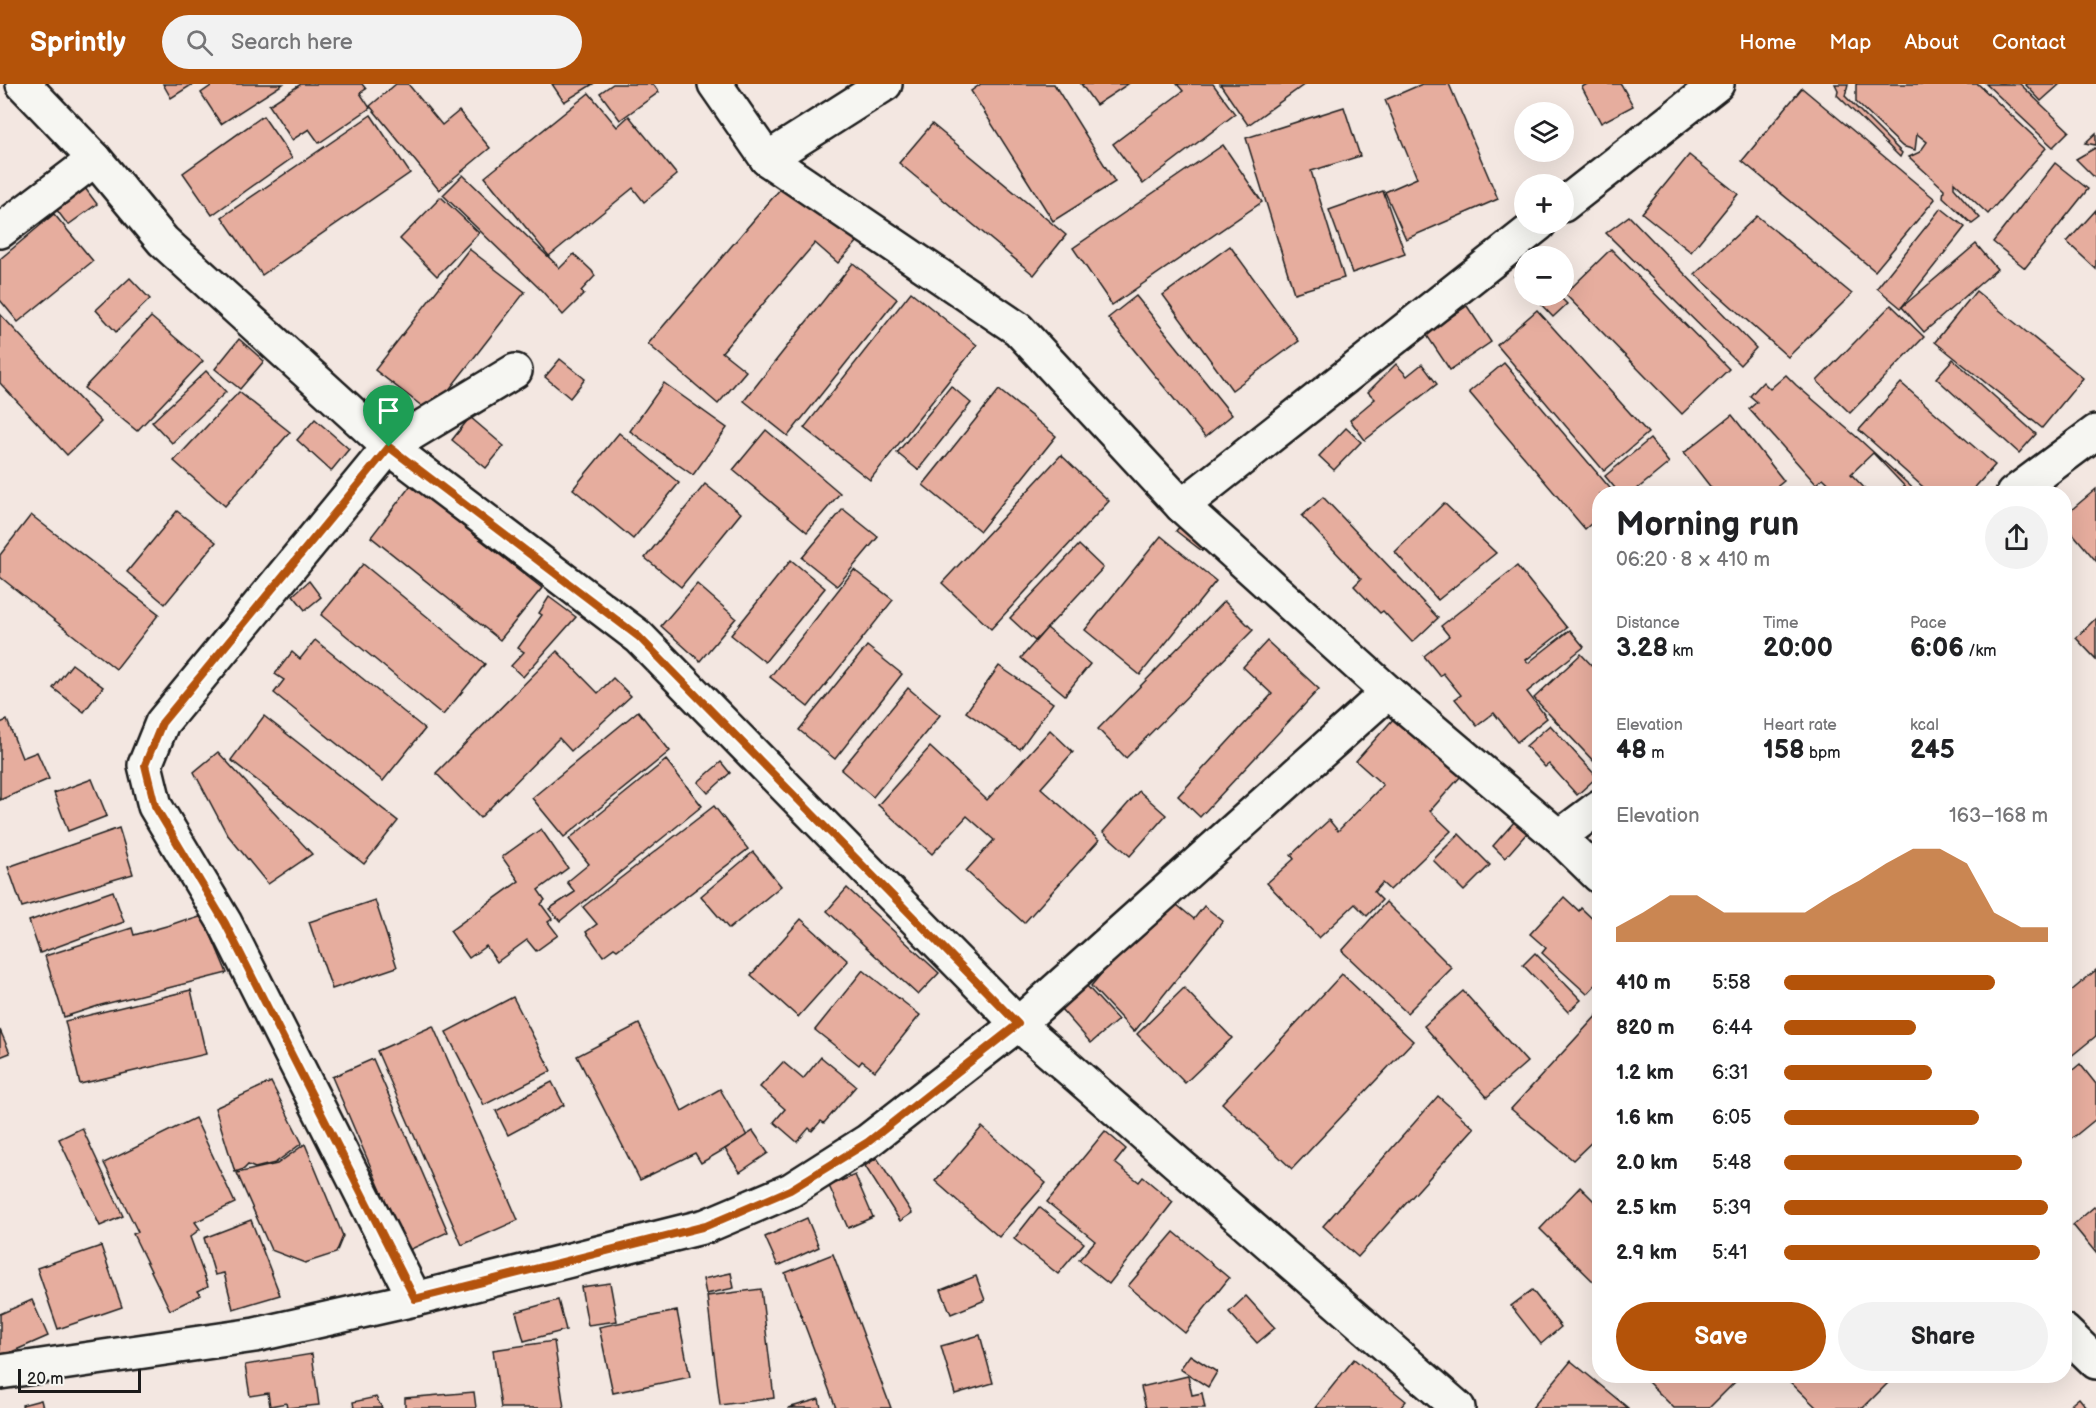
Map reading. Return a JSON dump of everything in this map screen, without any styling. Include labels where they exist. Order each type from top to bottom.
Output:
[{"type":"street","points":[[22,84],[95,159],[163,241],[389,447],[639,637],[1018,1024],[1458,1408]]},
{"type":"street","points":[[715,84],[767,159],[1018,329],[1182,506],[1388,692],[1559,837],[1592,869]]},
{"type":"street","points":[[767,159],[885,84]]},
{"type":"street","points":[[1574,196],[1717,84]]},
{"type":"street","points":[[0,231],[95,159]]},
{"type":"street","points":[[1182,506],[1526,234]]},
{"type":"street","points":[[415,1299],[225,923],[155,806],[145,765],[162,723],[389,447],[515,371]]},
{"type":"street","points":[[2025,486],[2093,439]]},
{"type":"street","points":[[0,1372],[255,1335],[415,1299],[706,1226],[790,1190],[868,1142],[1018,1024],[1388,692]]},
{"type":"street","points":[[1559,837],[1592,812]]},
{"type":"street","points":[[2072,1339],[2096,1362]]},
{"type":"building","points":[[163,84],[193,84],[171,98]]},
{"type":"building","points":[[214,84],[283,84],[221,124],[201,93]]},
{"type":"building","points":[[301,84],[362,84],[366,89],[360,93],[370,108],[319,143],[309,129],[292,140],[269,105]]},
{"type":"building","points":[[396,84],[408,84],[442,125],[459,111],[490,148],[439,190],[370,106]]},
{"type":"building","points":[[552,84],[593,84],[564,102]]},
{"type":"building","points":[[613,84],[653,84],[659,92],[620,120],[600,93]]},
{"type":"building","points":[[981,84],[1054,84],[1115,182],[1053,221],[971,91]]},
{"type":"building","points":[[1081,84],[1128,84],[1096,105]]},
{"type":"building","points":[[1177,84],[1213,84],[1235,114],[1143,184],[1113,144],[1183,91]]},
{"type":"building","points":[[1220,84],[1305,84],[1248,125]]},
{"type":"building","points":[[1422,84],[1449,84],[1498,199],[1406,239],[1385,192],[1417,178],[1385,100]]},
{"type":"building","points":[[1587,84],[1621,84],[1633,106],[1601,123],[1582,87]]},
{"type":"building","points":[[1835,84],[1848,84],[1845,96],[1902,153],[1900,157],[1837,95],[1838,90]]},
{"type":"building","points":[[1856,84],[1978,84],[2046,148],[1988,214],[1954,182],[1954,188],[1980,218],[1972,224],[1943,197],[1944,189],[1909,157],[1920,152],[1927,142],[1917,134],[1915,150],[1902,146],[1856,102]]},
{"type":"building","points":[[1986,84],[2020,84],[2069,131],[2053,147]]},
{"type":"building","points":[[2025,84],[2060,84],[2041,101]]},
{"type":"building","points":[[1802,88],[1935,199],[1875,271],[1742,161]]},
{"type":"building","points":[[589,93],[617,127],[629,116],[677,175],[644,202],[633,188],[549,256],[485,177]]},
{"type":"building","points":[[1344,107],[1360,156],[1311,171],[1344,278],[1294,293],[1246,138]]},
{"type":"building","points":[[371,115],[410,173],[262,275],[222,217]]},
{"type":"building","points":[[263,116],[292,158],[212,215],[183,173]]},
{"type":"building","points":[[932,124],[1066,235],[1034,275],[899,163]]},
{"type":"building","points":[[2096,133],[2096,145],[2085,143]]},
{"type":"building","points":[[1223,145],[1262,202],[1112,305],[1073,248]]},
{"type":"building","points":[[2096,149],[2096,179],[2076,159]]},
{"type":"building","points":[[1689,155],[1738,194],[1691,252],[1642,213]]},
{"type":"building","points":[[2055,163],[2088,189],[2025,268],[1993,242]]},
{"type":"building","points":[[463,175],[560,268],[574,254],[592,271],[595,276],[581,291],[584,294],[563,315],[542,291],[443,195]]},
{"type":"building","points":[[787,181],[858,241],[838,263],[815,243],[722,352],[746,371],[718,404],[648,344]]},
{"type":"building","points":[[82,184],[97,204],[68,225],[53,205]]},
{"type":"building","points":[[1383,191],[1405,254],[1352,273],[1329,210]]},
{"type":"building","points":[[441,197],[479,233],[437,276],[400,239]]},
{"type":"building","points":[[1941,208],[1965,227],[1901,308],[1877,288]]},
{"type":"building","points":[[2096,210],[2096,269],[2067,242]]},
{"type":"building","points":[[54,214],[93,261],[18,322],[0,300],[0,259]]},
{"type":"building","points":[[1629,216],[1756,348],[1740,365],[1606,233]]},
{"type":"building","points":[[1757,216],[1852,294],[1788,357],[1695,274]]},
{"type":"building","points":[[1976,244],[1997,269],[1924,332],[1902,307]]},
{"type":"building","points":[[1230,246],[1299,341],[1232,390],[1163,295]]},
{"type":"building","points":[[469,249],[525,292],[431,413],[375,370]]},
{"type":"building","points":[[1611,249],[1729,369],[1682,414],[1574,303],[1574,285]]},
{"type":"building","points":[[853,263],[897,299],[788,436],[744,401]]},
{"type":"building","points":[[130,278],[150,299],[116,332],[96,310]]},
{"type":"building","points":[[1976,291],[2083,378],[2042,428],[1935,342]]},
{"type":"building","points":[[911,292],[977,345],[870,480],[804,428]]},
{"type":"building","points":[[1136,296],[1232,415],[1205,437],[1108,318]]},
{"type":"building","points":[[1891,305],[1924,337],[1850,413],[1817,381]]},
{"type":"building","points":[[1467,306],[1491,342],[1450,370],[1426,334]]},
{"type":"building","points":[[1543,306],[1565,306],[1553,317]]},
{"type":"building","points":[[1537,310],[1648,433],[1604,471],[1497,345]]},
{"type":"building","points":[[0,314],[101,422],[67,455],[0,383]]},
{"type":"building","points":[[151,317],[203,361],[137,431],[84,388]]},
{"type":"building","points":[[239,339],[264,361],[240,389],[215,369]]},
{"type":"building","points":[[560,359],[585,379],[570,398],[545,377]]},
{"type":"building","points":[[1953,359],[2036,434],[2019,453],[1936,378]]},
{"type":"building","points":[[1504,363],[1608,486],[1592,486],[1592,523],[1585,529],[1469,392]]},
{"type":"building","points":[[1396,364],[1407,376],[1422,364],[1437,384],[1365,440],[1350,420],[1375,399],[1368,392]]},
{"type":"building","points":[[206,371],[226,392],[172,443],[152,422]]},
{"type":"building","points":[[1786,375],[1910,486],[1904,486],[1873,453],[1851,474],[1862,486],[1832,486],[1823,478],[1816,484],[1749,409],[1757,402],[1750,396],[1763,382],[1770,389]]},
{"type":"building","points":[[664,383],[727,428],[693,475],[630,431]]},
{"type":"building","points":[[1901,383],[1995,465],[1976,486],[1922,486],[1859,430]]},
{"type":"building","points":[[951,386],[971,403],[918,470],[897,453]]},
{"type":"building","points":[[999,390],[1056,436],[980,531],[923,485]]},
{"type":"building","points":[[239,392],[290,432],[225,506],[174,461]]},
{"type":"building","points":[[1732,415],[1784,481],[1778,486],[1710,486],[1684,453]]},
{"type":"building","points":[[470,417],[504,446],[486,468],[452,440]]},
{"type":"building","points":[[315,419],[349,449],[331,471],[297,440]]},
{"type":"building","points":[[1346,428],[1361,442],[1334,470],[1319,456]]},
{"type":"building","points":[[766,430],[840,493],[807,532],[733,470]]},
{"type":"building","points":[[619,433],[679,483],[633,539],[573,489]]},
{"type":"building","points":[[1650,439],[1669,463],[1641,486],[1613,486],[1605,476]]},
{"type":"building","points":[[1061,455],[1109,501],[991,629],[942,583]]},
{"type":"building","points":[[705,484],[741,513],[681,587],[645,558]]},
{"type":"building","points":[[411,485],[542,588],[500,640],[371,537]]},
{"type":"building","points":[[2096,489],[2096,561],[2072,532],[2072,509]]},
{"type":"building","points":[[1323,497],[1438,618],[1412,642],[1383,611],[1380,613],[1354,586],[1361,579],[1302,516]]},
{"type":"building","points":[[1444,503],[1496,553],[1438,600],[1395,552]]},
{"type":"building","points":[[843,509],[878,537],[837,586],[802,558]]},
{"type":"building","points":[[177,511],[216,542],[165,604],[127,572]]},
{"type":"building","points":[[31,515],[159,614],[116,669],[0,577],[0,555]]},
{"type":"building","points":[[1189,515],[1215,535],[1202,551],[1176,531]]},
{"type":"building","points":[[1161,536],[1216,581],[1140,675],[1085,630]]},
{"type":"building","points":[[1079,545],[1103,568],[1035,641],[1010,618]]},
{"type":"building","points":[[791,560],[825,588],[765,662],[731,635]]},
{"type":"building","points":[[363,564],[485,664],[443,715],[321,615]]},
{"type":"building","points":[[1517,566],[1567,628],[1526,660],[1528,663],[1570,630],[1584,647],[1527,692],[1547,718],[1517,742],[1494,713],[1477,726],[1455,699],[1461,695],[1443,673],[1440,676],[1424,656],[1449,636],[1441,626]]},
{"type":"building","points":[[854,570],[893,600],[808,707],[770,677]]},
{"type":"building","points":[[309,581],[321,597],[305,610],[293,595]]},
{"type":"building","points":[[697,584],[736,618],[700,661],[661,626]]},
{"type":"building","points":[[549,597],[576,617],[523,677],[511,666],[524,652],[518,648],[542,615],[539,613]]},
{"type":"building","points":[[1224,601],[1253,630],[1126,758],[1098,729]]},
{"type":"building","points":[[2096,618],[2096,659],[2076,638]]},
{"type":"building","points":[[1047,628],[1090,664],[1065,695],[1021,658]]},
{"type":"building","points":[[315,640],[425,729],[383,781],[274,693],[284,680],[275,674],[292,652],[300,659]]},
{"type":"building","points":[[1267,641],[1319,689],[1200,817],[1178,796],[1272,694],[1243,667]]},
{"type":"building","points":[[867,646],[902,674],[835,759],[799,730]]},
{"type":"building","points":[[557,651],[598,693],[613,678],[631,696],[571,751],[559,738],[480,818],[436,773]]},
{"type":"building","points":[[1581,654],[1592,666],[1592,760],[1534,698]]},
{"type":"building","points":[[72,664],[103,687],[84,712],[53,688]]},
{"type":"building","points":[[999,666],[1053,703],[1020,749],[966,712]]},
{"type":"building","points":[[908,688],[940,715],[873,797],[841,770]]},
{"type":"building","points":[[638,711],[670,751],[564,837],[532,798]]},
{"type":"building","points":[[264,716],[398,821],[364,864],[231,760]]},
{"type":"building","points":[[1395,717],[1461,776],[1430,811],[1451,831],[1390,890],[1382,883],[1374,892],[1382,900],[1367,916],[1355,904],[1319,938],[1267,883],[1294,859],[1291,855],[1329,820],[1338,831],[1383,785],[1356,761]]},
{"type":"building","points":[[7,720],[22,758],[37,752],[49,779],[0,800],[0,723]]},
{"type":"building","points":[[1550,725],[1592,771],[1592,782],[1577,795],[1549,764],[1545,767],[1526,746]]},
{"type":"building","points":[[1050,730],[1073,752],[1041,788],[1099,840],[1024,923],[966,871],[994,840],[967,816],[932,854],[878,805],[930,747],[987,800]]},
{"type":"building","points":[[218,752],[312,854],[268,884],[227,834],[194,772]]},
{"type":"building","points":[[666,760],[702,806],[560,921],[549,909],[575,892],[567,882],[589,864],[569,839]]},
{"type":"building","points":[[721,762],[730,773],[708,793],[698,782]]},
{"type":"building","points":[[92,779],[107,816],[68,831],[54,793]]},
{"type":"building","points":[[1139,791],[1166,815],[1130,856],[1103,832]]},
{"type":"building","points":[[714,806],[748,849],[617,950],[614,948],[603,956],[586,932],[597,924],[583,907]]},
{"type":"building","points":[[1514,822],[1527,833],[1505,858],[1493,846]]},
{"type":"building","points":[[119,828],[133,874],[22,907],[8,867]]},
{"type":"building","points":[[541,829],[568,868],[538,890],[545,900],[541,904],[552,919],[548,922],[558,935],[536,951],[527,940],[497,962],[486,946],[469,958],[450,931],[519,881],[502,857]]},
{"type":"building","points":[[1459,834],[1490,865],[1464,891],[1433,860]]},
{"type":"building","points":[[753,852],[781,886],[729,929],[701,896]]},
{"type":"building","points":[[847,888],[939,973],[918,995],[827,911]]},
{"type":"building","points":[[113,891],[124,922],[40,953],[29,921]]},
{"type":"building","points":[[1166,896],[1194,919],[1204,906],[1223,921],[1134,1032],[1091,986]]},
{"type":"building","points":[[1564,897],[1579,911],[1581,908],[1592,918],[1592,989],[1587,994],[1542,953],[1546,948],[1530,934]]},
{"type":"building","points":[[375,900],[397,967],[332,989],[309,922]]},
{"type":"building","points":[[1386,902],[1452,968],[1407,1013],[1342,951]]},
{"type":"building","points":[[203,916],[227,973],[101,1005],[64,1017],[45,956],[132,928],[134,935]]},
{"type":"building","points":[[801,919],[848,961],[798,1017],[751,975]]},
{"type":"building","points":[[1535,953],[1581,1000],[1568,1012],[1523,965]]},
{"type":"building","points":[[863,970],[920,1015],[875,1071],[862,1061],[859,1065],[815,1030]]},
{"type":"building","points":[[2096,970],[2096,1036],[2072,1056],[2072,990]]},
{"type":"building","points":[[1342,974],[1413,1041],[1292,1169],[1222,1103]]},
{"type":"building","points":[[1087,986],[1118,1020],[1091,1043],[1061,1009]]},
{"type":"building","points":[[1184,988],[1232,1038],[1185,1083],[1137,1034]]},
{"type":"building","points":[[191,990],[206,1054],[80,1084],[65,1021]]},
{"type":"building","points":[[1463,991],[1527,1062],[1487,1097],[1424,1026]]},
{"type":"building","points":[[513,997],[551,1071],[484,1105],[446,1032]]},
{"type":"building","points":[[1592,1021],[1592,1142],[1573,1160],[1511,1109]]},
{"type":"building","points":[[639,1024],[682,1111],[720,1089],[747,1136],[701,1163],[695,1153],[640,1180],[577,1056]]},
{"type":"building","points":[[433,1026],[518,1220],[462,1245],[377,1051]]},
{"type":"building","points":[[0,1030],[10,1053],[0,1057]]},
{"type":"building","points":[[821,1057],[856,1086],[824,1123],[821,1121],[812,1131],[809,1128],[797,1142],[774,1122],[785,1109],[760,1087],[783,1062],[803,1079]]},
{"type":"building","points":[[373,1059],[448,1232],[407,1251],[332,1077]]},
{"type":"building","points":[[2080,1064],[2096,1084],[2096,1119],[2072,1138],[2072,1070]]},
{"type":"building","points":[[271,1082],[302,1143],[275,1163],[255,1168],[248,1165],[235,1172],[215,1108]]},
{"type":"building","points":[[552,1082],[564,1105],[508,1135],[496,1111]]},
{"type":"building","points":[[1438,1096],[1474,1128],[1358,1257],[1323,1226]]},
{"type":"building","points":[[195,1118],[235,1203],[195,1222],[200,1229],[190,1237],[208,1286],[198,1291],[201,1295],[170,1310],[133,1234],[138,1232],[104,1163]]},
{"type":"building","points":[[982,1127],[1046,1183],[999,1237],[935,1181]]},
{"type":"building","points":[[82,1128],[123,1216],[100,1226],[59,1139]]},
{"type":"building","points":[[753,1131],[768,1153],[740,1172],[725,1149]]},
{"type":"building","points":[[1105,1131],[1126,1149],[1115,1163],[1139,1182],[1143,1177],[1173,1202],[1109,1284],[1079,1260],[1095,1241],[1047,1202]]},
{"type":"building","points":[[305,1144],[343,1236],[336,1253],[305,1263],[271,1250],[237,1173],[277,1164]]},
{"type":"building","points":[[877,1158],[912,1213],[900,1221],[865,1166]]},
{"type":"building","points":[[855,1175],[873,1217],[848,1228],[829,1186]]},
{"type":"building","points":[[1580,1187],[1592,1199],[1592,1280],[1540,1229]]},
{"type":"building","points":[[1039,1207],[1084,1243],[1058,1274],[1014,1239]]},
{"type":"building","points":[[2094,1207],[2096,1209],[2096,1253],[2073,1225]]},
{"type":"building","points":[[807,1218],[819,1247],[778,1266],[765,1237]]},
{"type":"building","points":[[251,1220],[280,1295],[233,1309],[224,1273],[215,1275],[204,1238]]},
{"type":"building","points":[[1174,1232],[1229,1278],[1185,1333],[1128,1286]]},
{"type":"building","points":[[101,1246],[122,1307],[58,1329],[37,1268]]},
{"type":"building","points":[[833,1254],[891,1408],[836,1408],[785,1273]]},
{"type":"building","points":[[731,1273],[734,1288],[706,1294],[703,1279]]},
{"type":"building","points":[[976,1276],[985,1300],[951,1314],[941,1290]]},
{"type":"building","points":[[610,1283],[617,1321],[588,1325],[581,1287]]},
{"type":"building","points":[[761,1289],[774,1398],[720,1405],[707,1296]]},
{"type":"building","points":[[1532,1290],[1561,1327],[1541,1344],[1511,1306]]},
{"type":"building","points":[[1246,1296],[1275,1328],[1257,1343],[1229,1312]]},
{"type":"building","points":[[32,1300],[48,1336],[0,1357],[0,1314]]},
{"type":"building","points":[[558,1300],[566,1330],[524,1341],[516,1312]]},
{"type":"building","points":[[677,1311],[690,1377],[613,1393],[599,1327]]},
{"type":"building","points":[[980,1335],[993,1383],[955,1394],[941,1346]]},
{"type":"building","points":[[554,1341],[564,1408],[501,1408],[493,1350]]},
{"type":"building","points":[[312,1354],[319,1405],[287,1408],[286,1403],[270,1406],[268,1393],[250,1396],[245,1365]]},
{"type":"building","points":[[1190,1355],[1217,1372],[1208,1387],[1180,1369]]},
{"type":"building","points":[[1354,1359],[1406,1401],[1400,1408],[1315,1408]]},
{"type":"building","points":[[1571,1361],[1592,1378],[1592,1383],[1598,1383],[1628,1408],[1532,1408]]},
{"type":"building","points":[[1188,1376],[1192,1395],[1202,1393],[1205,1408],[1146,1408],[1141,1387]]},
{"type":"building","points":[[1649,1383],[1734,1383],[1709,1408],[1674,1408]]},
{"type":"building","points":[[1791,1383],[1888,1383],[1863,1408],[1817,1408]]},
{"type":"building","points":[[474,1392],[476,1408],[405,1408],[405,1398]]},
{"type":"building","points":[[376,1397],[382,1408],[354,1408],[353,1402]]},
{"type":"building","points":[[2079,1398],[2087,1408],[2067,1408]]},
{"type":"building","points":[[819,1399],[821,1408],[788,1408]]},
{"type":"building","points":[[41,1400],[43,1408],[23,1408],[22,1405]]},
{"type":"route","points":[[389,447],[639,637],[1018,1024],[868,1142],[790,1190],[706,1226],[415,1299],[225,923],[155,806],[145,765],[162,723],[389,447]]}]
